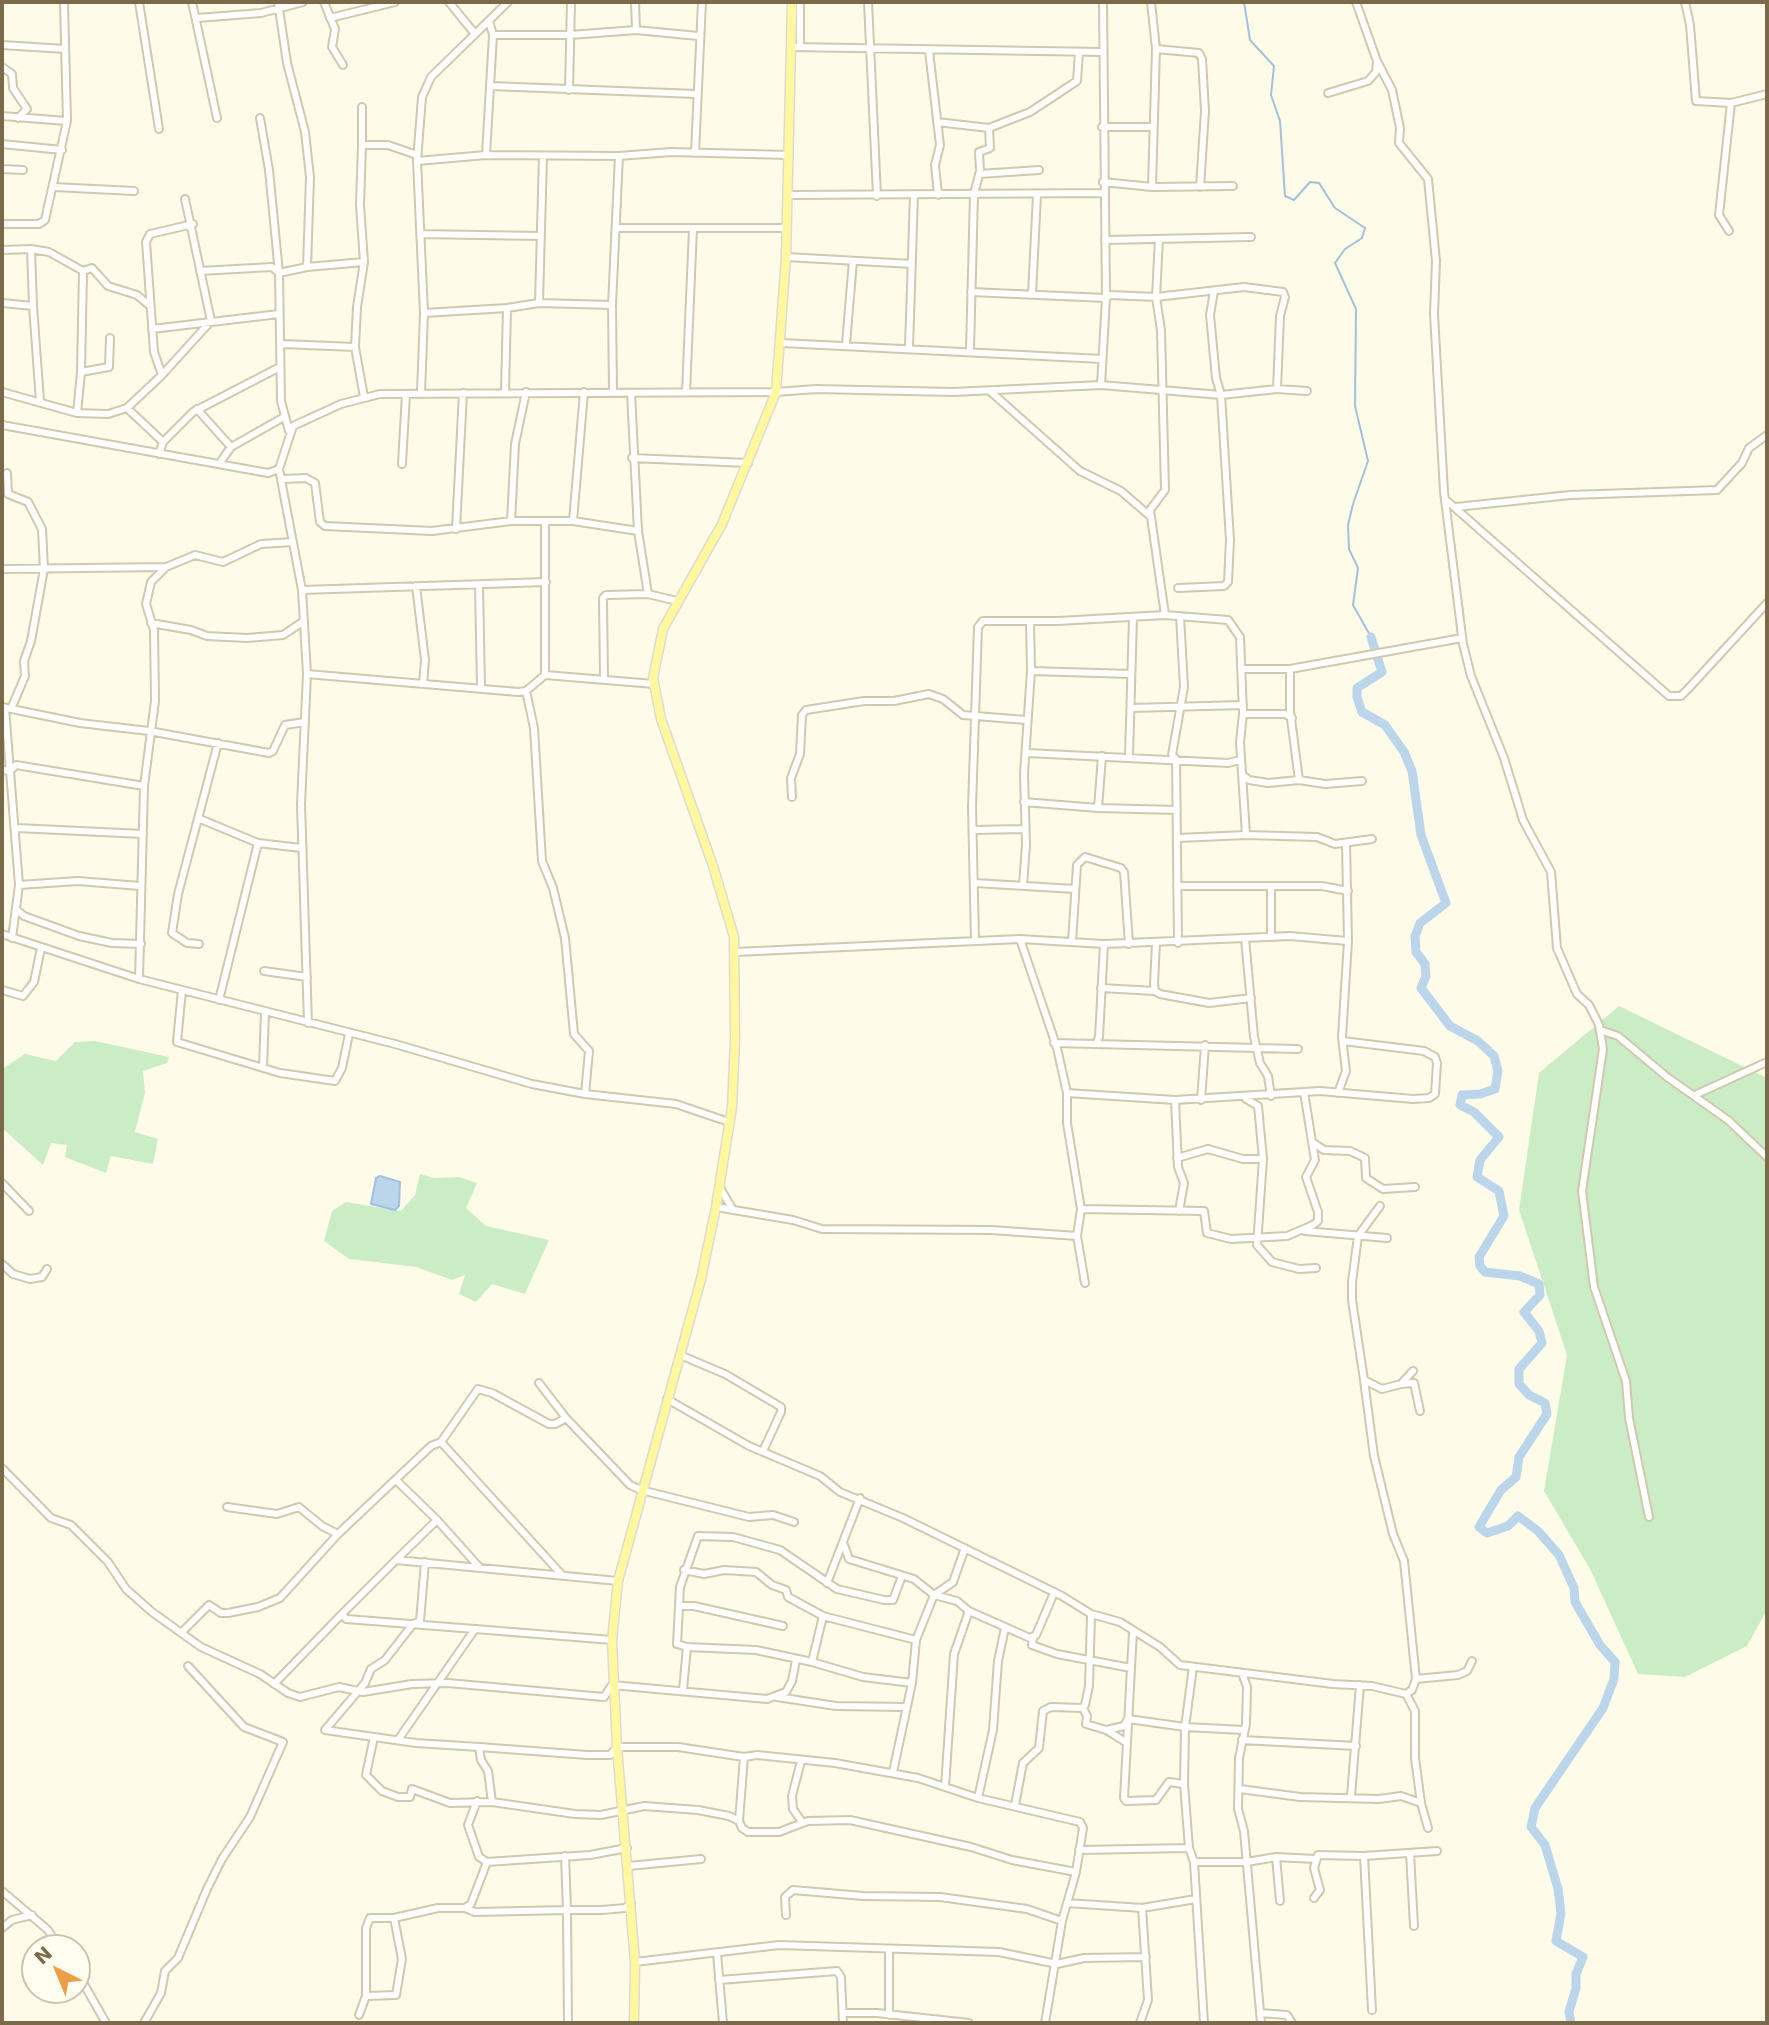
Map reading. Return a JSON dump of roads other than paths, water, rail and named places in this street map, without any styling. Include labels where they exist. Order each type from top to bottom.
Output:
[{"type":"main road","points":[[635,2023],[635,1962],[629,1866],[612,1685],[612,1640],[618,1581],[701,1279],[716,1207],[734,1076],[735,952],[723,897],[661,719],[653,684],[659,641],[677,601],[712,545],[776,392],[782,343],[796,47],[792,2]]},
{"type":"street","points":[[2,224],[43,223],[54,187],[67,121],[64,2]]},
{"type":"street","points":[[139,2],[159,129]]},
{"type":"street","points":[[192,2],[217,118]]},
{"type":"street","points":[[197,18],[261,13],[278,4],[303,2]]},
{"type":"street","points":[[324,2],[335,29],[332,47],[343,65]]},
{"type":"street","points":[[330,18],[395,2]]},
{"type":"street","points":[[449,2],[475,34]]},
{"type":"street","points":[[421,393],[424,313],[417,158],[426,83],[508,2]]},
{"type":"street","points":[[569,90],[571,2]]},
{"type":"street","points":[[635,2],[636,30]]},
{"type":"street","points":[[695,153],[698,36],[702,2]]},
{"type":"street","points":[[800,2],[796,47],[1101,52]]},
{"type":"street","points":[[869,2],[877,196]]},
{"type":"street","points":[[1101,385],[1106,298],[1101,52],[1103,2]]},
{"type":"street","points":[[1151,2],[1156,49],[1152,187]]},
{"type":"street","points":[[1356,2],[1377,61],[1392,90],[1399,122],[1399,143],[1428,179],[1436,261],[1434,314],[1446,500],[1462,638],[1471,676],[1504,758],[1518,807],[1551,873],[1557,948],[1577,994],[1589,1005],[1600,1030],[1603,1049],[1599,1085],[1582,1191],[1594,1287],[1626,1381],[1629,1418],[1650,1517]]},
{"type":"street","points":[[1685,2],[1696,84],[1695,99],[1698,103],[1731,103],[1767,94]]},
{"type":"street","points":[[278,4],[287,63],[306,143],[310,177],[307,267]]},
{"type":"street","points":[[486,155],[493,35],[489,21]]},
{"type":"street","points":[[493,35],[570,35],[636,30],[698,36]]},
{"type":"street","points":[[2,45],[65,49]]},
{"type":"street","points":[[1156,49],[1199,53],[1202,59],[1205,111],[1200,187]]},
{"type":"street","points":[[929,51],[940,145],[935,165],[938,195]]},
{"type":"street","points":[[937,122],[989,128],[1030,112],[1070,88],[1078,77],[1079,52]]},
{"type":"street","points":[[1328,93],[1368,81],[1374,76],[1377,61]]},
{"type":"street","points":[[2,67],[12,74],[13,88],[27,109],[18,118]]},
{"type":"street","points":[[491,86],[696,94]]},
{"type":"street","points":[[1730,231],[1719,215],[1731,103]]},
{"type":"street","points":[[362,107],[360,205],[364,262],[357,307],[355,347],[364,397]]},
{"type":"street","points":[[2,116],[67,121]]},
{"type":"street","points":[[260,118],[269,170],[279,273],[282,344],[280,367],[284,417],[289,431],[279,469],[302,590],[307,674],[302,848],[309,1023]]},
{"type":"street","points":[[1102,127],[1153,127]]},
{"type":"street","points":[[970,350],[974,194],[979,174],[979,152],[990,148],[989,128]]},
{"type":"street","points":[[2,144],[62,150]]},
{"type":"street","points":[[362,145],[388,145],[417,158],[695,153],[789,155]]},
{"type":"street","points":[[540,303],[539,236],[543,156]]},
{"type":"street","points":[[613,393],[612,304],[618,228],[619,156]]},
{"type":"street","points":[[2,169],[23,170]]},
{"type":"street","points":[[979,174],[1039,170]]},
{"type":"street","points":[[1103,182],[1152,187],[1233,186]]},
{"type":"street","points":[[54,187],[134,191]]},
{"type":"street","points":[[788,195],[1104,193]]},
{"type":"street","points":[[909,347],[914,195]]},
{"type":"street","points":[[1032,294],[1037,195]]},
{"type":"street","points":[[185,199],[193,224],[211,321]]},
{"type":"street","points":[[162,375],[154,352],[147,237],[167,229],[193,224]]},
{"type":"street","points":[[618,228],[787,228]]},
{"type":"street","points":[[686,392],[693,229]]},
{"type":"street","points":[[420,234],[539,236]]},
{"type":"street","points":[[1105,240],[1251,237]]},
{"type":"street","points":[[1159,239],[1156,297],[1161,330],[1165,490],[1150,510],[1150,517],[1165,615]]},
{"type":"street","points":[[2,250],[31,249],[49,252],[83,271],[92,268],[108,286],[137,295],[150,307]]},
{"type":"street","points":[[31,249],[40,401]]},
{"type":"street","points":[[786,257],[912,264]]},
{"type":"street","points":[[846,344],[853,261]]},
{"type":"street","points":[[279,273],[307,267],[364,262]]},
{"type":"street","points":[[200,271],[272,267],[279,273]]},
{"type":"street","points":[[77,412],[81,372],[83,271]]},
{"type":"street","points":[[971,292],[1106,298],[1110,295],[1156,297],[1251,287],[1285,294],[1280,316],[1277,389]]},
{"type":"street","points":[[1178,588],[1224,586],[1228,582],[1230,540],[1221,395],[1216,378],[1210,315],[1214,291]]},
{"type":"street","points":[[2,303],[33,306]]},
{"type":"street","points":[[424,313],[508,308],[540,303],[612,304]]},
{"type":"street","points":[[505,392],[508,308]]},
{"type":"street","points":[[152,329],[279,314]]},
{"type":"street","points":[[2,392],[77,412],[108,414],[127,408],[162,375],[211,321]]},
{"type":"street","points":[[81,372],[109,367],[110,338]]},
{"type":"street","points":[[782,343],[970,350],[1102,359]]},
{"type":"street","points":[[282,344],[355,347]]},
{"type":"street","points":[[159,454],[163,442],[197,409],[280,367]]},
{"type":"street","points":[[289,431],[313,415],[364,397],[421,393],[776,392],[816,389],[991,392],[1101,385],[1221,395],[1277,389],[1307,391]]},
{"type":"street","points":[[511,521],[515,444],[526,392]]},
{"type":"street","points":[[573,521],[584,392]]},
{"type":"street","points":[[991,392],[1019,420],[1080,471],[1128,495],[1150,517]]},
{"type":"street","points":[[456,529],[463,393]]},
{"type":"street","points":[[631,393],[632,458],[638,531],[648,594]]},
{"type":"street","points":[[402,464],[406,394]]},
{"type":"street","points":[[127,408],[163,442]]},
{"type":"street","points":[[197,409],[232,447]]},
{"type":"street","points":[[219,464],[232,447],[284,417]]},
{"type":"street","points":[[2,425],[260,473],[279,469]]},
{"type":"street","points":[[1446,500],[1458,508],[1570,495],[1717,490],[1742,463],[1749,448],[1767,435]]},
{"type":"street","points":[[632,458],[748,463]]},
{"type":"street","points":[[7,473],[8,494],[28,502],[42,529],[44,569],[32,641],[24,661],[25,676],[6,708],[17,828],[19,885],[12,938]]},
{"type":"street","points":[[283,479],[306,478],[315,483],[320,522],[325,526],[456,529],[511,521],[573,521],[638,531]]},
{"type":"street","points":[[1446,500],[1669,695],[1681,696],[1767,603]]},
{"type":"street","points":[[545,522],[545,675]]},
{"type":"street","points":[[139,979],[144,786],[149,731],[155,701],[152,623],[146,611],[149,588],[155,576],[166,567],[195,555],[223,562],[261,544],[292,542]]},
{"type":"street","points":[[2,569],[166,567]]},
{"type":"street","points":[[302,590],[546,582]]},
{"type":"street","points":[[416,586],[425,660],[423,684]]},
{"type":"street","points":[[479,586],[481,687]]},
{"type":"street","points":[[604,679],[603,598],[606,595],[648,594],[677,601]]},
{"type":"street","points":[[975,941],[972,807],[978,627],[983,621],[1165,615],[1228,620],[1240,637],[1243,705],[1240,761],[1246,780],[1246,835]]},
{"type":"street","points":[[1178,943],[1176,759],[1172,749],[1184,687],[1180,616]]},
{"type":"street","points":[[1129,757],[1133,617]]},
{"type":"street","points":[[152,623],[191,630],[207,636],[247,638],[283,635],[304,621]]},
{"type":"street","points":[[1023,885],[1027,720],[1031,671],[1030,621]]},
{"type":"street","points":[[1241,669],[1290,669],[1462,638]]},
{"type":"street","points":[[1290,669],[1289,714],[1299,780]]},
{"type":"street","points":[[1031,671],[1131,674]]},
{"type":"street","points":[[307,674],[526,691],[545,675],[653,684]]},
{"type":"street","points":[[526,691],[534,727],[542,861],[553,888],[565,938],[574,1034],[589,1051],[584,1094]]},
{"type":"street","points":[[792,797],[791,778],[800,754],[802,715],[806,710],[864,701],[894,701],[929,694],[943,699],[956,712],[1027,720]]},
{"type":"street","points":[[1131,708],[1243,705]]},
{"type":"street","points":[[6,708],[80,723],[149,731],[269,753],[274,751],[285,725],[305,723]]},
{"type":"street","points":[[1243,714],[1289,714]]},
{"type":"street","points":[[199,944],[187,943],[172,933],[178,894],[218,743]]},
{"type":"street","points":[[1027,753],[1228,763],[1240,761]]},
{"type":"street","points":[[1098,808],[1102,756]]},
{"type":"street","points":[[10,771],[16,765],[144,786]]},
{"type":"street","points":[[2,770],[10,771]]},
{"type":"street","points":[[1246,780],[1268,783],[1299,780],[1325,784],[1362,780]]},
{"type":"street","points":[[1024,802],[1098,808],[1177,810]]},
{"type":"street","points":[[200,819],[258,843],[302,848]]},
{"type":"street","points":[[17,828],[143,834]]},
{"type":"street","points":[[974,830],[1023,829]]},
{"type":"street","points":[[1178,838],[1246,835],[1317,837],[1330,844],[1372,839]]},
{"type":"street","points":[[219,1000],[258,843]]},
{"type":"street","points":[[1338,1093],[1346,1070],[1343,1041],[1348,891],[1346,843]]},
{"type":"street","points":[[1072,942],[1075,889],[1081,858],[1121,867],[1127,886],[1129,944]]},
{"type":"street","points":[[19,885],[78,881],[140,886]]},
{"type":"street","points":[[975,883],[1075,889]]},
{"type":"street","points":[[1177,886],[1322,886],[1348,891]]},
{"type":"street","points":[[1271,887],[1271,937]]},
{"type":"street","points":[[17,910],[24,916],[79,936],[112,943],[141,944]]},
{"type":"street","points":[[2,934],[139,979],[532,1084],[584,1094],[676,1104],[729,1122]]},
{"type":"street","points":[[735,952],[1020,939],[1104,944],[1271,937],[1347,941]]},
{"type":"street","points":[[1245,938],[1256,1048],[1260,1063],[1268,1076],[1271,1096]]},
{"type":"street","points":[[1020,939],[1054,1042],[1067,1093],[1067,1122],[1081,1209],[1077,1236],[1085,1283]]},
{"type":"street","points":[[1155,991],[1156,943]]},
{"type":"street","points":[[1099,1042],[1104,944]]},
{"type":"street","points":[[2,990],[23,996],[34,982],[41,948]]},
{"type":"street","points":[[264,971],[307,977]]},
{"type":"street","points":[[1101,988],[1155,991],[1163,995],[1209,1003],[1251,998]]},
{"type":"street","points":[[182,990],[177,1042],[263,1068],[335,1081],[342,1068],[349,1034]]},
{"type":"street","points":[[263,1068],[264,1012]]},
{"type":"street","points":[[1600,1030],[1618,1036],[1667,1077],[1728,1120],[1767,1157]]},
{"type":"street","points":[[1067,1093],[1175,1100],[1304,1092],[1413,1099],[1429,1098],[1436,1089],[1437,1063],[1435,1057],[1424,1051],[1343,1041]]},
{"type":"street","points":[[1054,1042],[1298,1049]]},
{"type":"street","points":[[1201,1100],[1205,1045]]},
{"type":"street","points":[[1695,1095],[1767,1062]]},
{"type":"street","points":[[1304,1092],[1315,1160],[1306,1177],[1318,1221],[1324,1231]]},
{"type":"street","points":[[1241,1098],[1258,1106],[1263,1159],[1257,1244],[1272,1262],[1299,1269],[1316,1268]]},
{"type":"street","points":[[1175,1100],[1177,1158],[1184,1182],[1179,1211]]},
{"type":"street","points":[[1312,1142],[1324,1150],[1350,1152],[1365,1158],[1366,1178],[1383,1189],[1415,1187]]},
{"type":"street","points":[[1177,1158],[1208,1149],[1243,1158],[1263,1159]]},
{"type":"street","points":[[2,1183],[29,1211]]},
{"type":"street","points":[[719,1187],[733,1210]]},
{"type":"street","points":[[667,1399],[763,1451],[820,1476],[840,1492],[860,1498],[965,1548],[1054,1592],[1091,1614],[1120,1622],[1160,1647],[1180,1665],[1360,1685],[1406,1694],[1412,1690],[1416,1679],[1404,1561],[1393,1534],[1374,1456],[1352,1300],[1358,1236],[1380,1206]]},
{"type":"street","points":[[716,1207],[793,1220],[822,1229],[991,1230],[1077,1236]]},
{"type":"street","points":[[1081,1209],[1204,1211],[1207,1233],[1212,1237],[1256,1239],[1287,1236],[1318,1221]]},
{"type":"street","points":[[1299,1231],[1387,1238]]},
{"type":"street","points":[[2,1264],[13,1274],[30,1279],[42,1277],[47,1269]]},
{"type":"street","points":[[680,1355],[725,1374],[781,1407],[763,1451]]},
{"type":"street","points":[[1401,1384],[1413,1371]]},
{"type":"street","points":[[1364,1380],[1382,1389],[1414,1383],[1420,1411]]},
{"type":"street","points":[[539,1383],[566,1418],[629,1485],[749,1517],[773,1515],[794,1522]]},
{"type":"street","points":[[182,1632],[209,1605],[224,1614],[258,1608],[280,1598],[338,1534],[431,1446],[441,1442],[478,1390],[492,1392],[549,1424],[566,1418]]},
{"type":"street","points":[[441,1442],[562,1575]]},
{"type":"street","points":[[2,1468],[51,1518],[71,1525],[108,1562],[132,1594],[201,1647],[260,1674],[300,1698],[339,1687],[358,1691],[435,1684],[604,1697],[612,1685],[683,1690],[743,1699],[777,1697],[836,1706],[907,1707]]},
{"type":"street","points":[[397,1480],[480,1568]]},
{"type":"street","points":[[827,1583],[860,1498]]},
{"type":"street","points":[[228,1507],[277,1514],[299,1507],[322,1526],[338,1534]]},
{"type":"street","points":[[274,1684],[438,1521]]},
{"type":"street","points":[[902,1576],[893,1600],[889,1601],[837,1589],[779,1550],[733,1537],[698,1536],[684,1570],[677,1644],[687,1647],[756,1650],[813,1662],[863,1677],[912,1683]]},
{"type":"street","points":[[844,1545],[849,1559],[927,1586],[934,1595],[962,1603],[969,1611],[1005,1628],[1033,1637]]},
{"type":"street","points":[[893,1772],[912,1683],[916,1640],[934,1595],[953,1582],[965,1548]]},
{"type":"street","points":[[396,1560],[618,1581]]},
{"type":"street","points":[[425,1562],[419,1621],[394,1650],[371,1669],[358,1691],[325,1730],[398,1740],[587,1755],[610,1755],[617,1747],[678,1746],[744,1757],[757,1755],[835,1763],[870,1772],[893,1772],[978,1798],[1080,1822],[1083,1828],[1076,1872],[1062,1921],[1057,1964],[1045,2023]]},
{"type":"street","points":[[684,1570],[704,1574],[724,1570],[756,1573],[772,1585],[786,1590],[788,1597],[823,1616],[916,1640]]},
{"type":"street","points":[[1054,1592],[1033,1637],[1032,1645],[1057,1654],[1131,1668]]},
{"type":"street","points":[[680,1606],[694,1606],[783,1626]]},
{"type":"street","points":[[945,1787],[954,1654],[969,1611]]},
{"type":"street","points":[[342,1614],[346,1619],[612,1640]]},
{"type":"street","points":[[1091,1614],[1089,1686],[1083,1707],[1087,1716],[1086,1724],[1106,1730],[1127,1743]]},
{"type":"street","points":[[813,1662],[823,1616]]},
{"type":"street","points":[[978,1798],[993,1730],[998,1661],[1005,1628]]},
{"type":"street","points":[[398,1740],[475,1629]]},
{"type":"street","points":[[1133,1630],[1124,1798],[1126,1801],[1156,1800],[1170,1782],[1184,1784]]},
{"type":"street","points":[[683,1690],[687,1647]]},
{"type":"street","points":[[777,1697],[786,1692],[792,1681],[796,1660]]},
{"type":"street","points":[[1416,1679],[1458,1675],[1467,1671],[1472,1661]]},
{"type":"street","points":[[144,2023],[161,1993],[165,1971],[178,1958],[207,1889],[222,1859],[250,1817],[283,1742],[244,1727],[188,1667]]},
{"type":"street","points":[[1192,1667],[1185,1727],[1184,1784],[1189,1848],[1194,1862],[1204,2023]]},
{"type":"street","points":[[1242,1673],[1247,1687],[1238,1809],[1247,1862],[1250,1957],[1261,2023]]},
{"type":"street","points":[[1352,1796],[1360,1685]]},
{"type":"street","points":[[1406,1694],[1415,1711],[1415,1758],[1421,1803],[1428,1828]]},
{"type":"street","points":[[1015,1805],[1023,1763],[1039,1748],[1043,1711],[1051,1707],[1083,1707]]},
{"type":"street","points":[[1128,1719],[1185,1727],[1244,1730]]},
{"type":"street","points":[[1106,1730],[1124,1726],[1128,1719]]},
{"type":"street","points":[[374,1737],[366,1775],[383,1791],[398,1797],[410,1797],[412,1789],[442,1802],[492,1802],[562,1814],[624,1811],[644,1806],[698,1810],[739,1821]]},
{"type":"street","points":[[1242,1740],[1356,1746]]},
{"type":"street","points":[[478,1747],[481,1760],[488,1771],[492,1802]]},
{"type":"street","points":[[744,1757],[739,1821],[744,1831],[768,1833],[790,1829],[802,1822],[850,1820],[971,1847],[1012,1860],[1076,1872]]},
{"type":"street","points":[[801,1761],[792,1796],[793,1809],[802,1822]]},
{"type":"street","points":[[1240,1789],[1300,1797],[1352,1796],[1379,1799],[1401,1796],[1421,1803]]},
{"type":"street","points":[[477,1801],[468,1825],[479,1857],[487,1862],[590,1856],[627,1848]]},
{"type":"street","points":[[1079,1850],[1189,1848]]},
{"type":"street","points":[[1314,1898],[1320,1890],[1314,1868],[1318,1855],[1364,1856],[1437,1851]]},
{"type":"street","points":[[1410,1853],[1414,1927]]},
{"type":"street","points":[[565,1856],[568,2023]]},
{"type":"street","points":[[1364,1856],[1372,2010]]},
{"type":"street","points":[[1194,1862],[1247,1862],[1276,1857],[1316,1859]]},
{"type":"street","points":[[1276,1857],[1280,1901]]},
{"type":"street","points":[[629,1866],[701,1859]]},
{"type":"street","points":[[465,1908],[471,1904],[487,1862]]},
{"type":"street","points":[[786,1915],[785,1897],[793,1890],[863,1896],[940,1897],[1027,1909],[1062,1921]]},
{"type":"street","points":[[2,1891],[50,1934]]},
{"type":"street","points":[[1067,1902],[1142,1908],[1196,1899]]},
{"type":"street","points":[[359,2015],[366,1996],[366,1928],[370,1918],[394,1918],[411,1912],[465,1908],[475,1912],[613,1909],[631,1904]]},
{"type":"street","points":[[1140,2023],[1148,2000],[1142,1908]]},
{"type":"street","points":[[2,1928],[12,1920],[32,1915]]},
{"type":"street","points":[[366,1996],[396,1995],[402,1959],[394,1918]]},
{"type":"street","points":[[635,1962],[779,1945],[999,1952],[1057,1964],[1084,1958],[1146,1957]]},
{"type":"street","points":[[889,1949],[889,2015]]},
{"type":"street","points":[[717,1952],[723,2023]]},
{"type":"street","points":[[719,1980],[837,1971],[841,1977],[843,2023]]},
{"type":"street","points":[[91,1997],[106,2023]]},
{"type":"street","points":[[843,2013],[969,2023]]},
{"type":"street","points":[[1260,2013],[1287,2015],[1292,2023]]},
{"type":"water","points":[[380,1176],[400,1182],[399,1206],[395,1210],[371,1204],[376,1178]]},
{"type":"waterway","points":[[1244,2],[1250,40],[1274,66],[1271,95],[1280,121],[1285,196],[1294,200],[1310,182],[1319,183],[1335,208],[1365,228],[1362,238],[1345,249],[1335,263],[1356,309],[1355,406],[1368,461],[1348,525],[1349,549],[1358,568],[1353,605],[1371,637]]},
{"type":"waterway","points":[[1371,637],[1382,672],[1357,688],[1357,697],[1362,712],[1385,725],[1404,752],[1412,771],[1421,835],[1446,903],[1420,923],[1415,936],[1416,952],[1425,964],[1426,976],[1421,988],[1450,1026],[1478,1041],[1494,1056],[1498,1071],[1495,1089],[1480,1094],[1462,1095],[1460,1105],[1474,1112],[1499,1137],[1480,1160],[1477,1177],[1499,1191],[1504,1216],[1479,1257],[1480,1266],[1485,1272],[1520,1276],[1539,1284],[1540,1295],[1524,1312],[1539,1331],[1542,1343],[1519,1369],[1519,1384],[1529,1395],[1545,1403],[1547,1414],[1519,1457],[1516,1477],[1501,1490],[1479,1527],[1487,1533],[1508,1526],[1518,1516],[1538,1531],[1559,1555],[1574,1588],[1575,1602],[1600,1645],[1615,1662],[1614,1679],[1603,1708],[1535,1808],[1531,1827],[1545,1845],[1558,1889],[1561,1913],[1556,1941],[1583,1957],[1576,1974],[1576,1988],[1569,2012],[1571,2023]]}]
